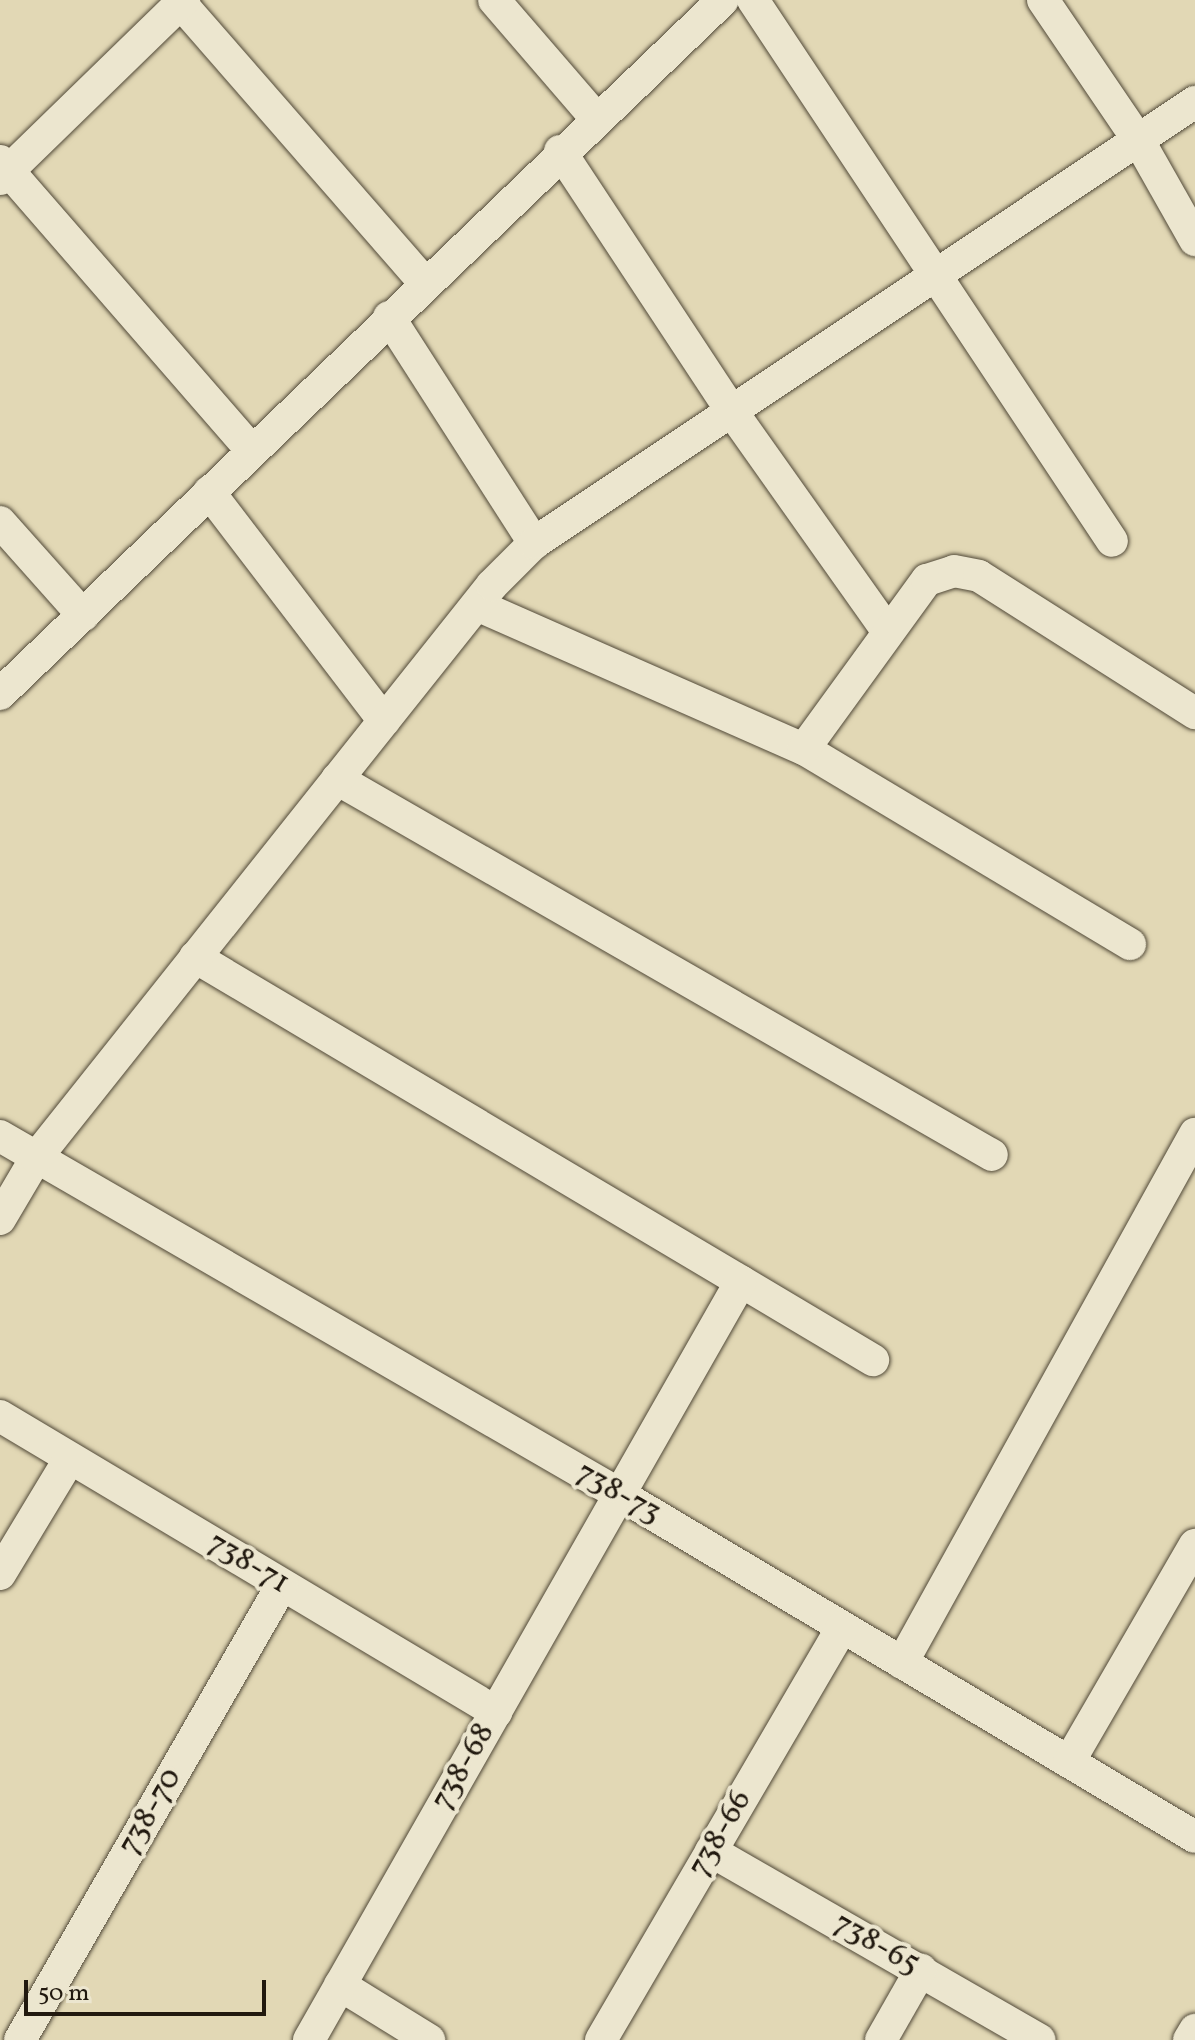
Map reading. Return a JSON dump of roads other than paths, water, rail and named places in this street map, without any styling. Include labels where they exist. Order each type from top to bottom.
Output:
[{"type":"street","points":[[494,0],[595,117]]},
{"type":"street","points":[[0,694],[595,117],[723,0]]},
{"type":"street","points":[[753,0],[1112,541]]},
{"type":"street","points":[[1043,0],[1139,141],[1195,240]]},
{"type":"street","points":[[251,450],[3,170],[181,1],[425,283]]},
{"type":"street","points":[[0,1219],[36,1158],[477,605],[534,543],[938,277],[1195,102]]},
{"type":"street","points":[[560,151],[733,413],[888,632]]},
{"type":"street","points":[[389,317],[534,543]]},
{"type":"street","points":[[209,492],[384,721]]},
{"type":"street","points":[[0,522],[83,615]]},
{"type":"street","points":[[804,749],[927,580],[954,571],[979,576],[1192,706]]},
{"type":"street","points":[[477,605],[804,749],[1130,944]]},
{"type":"street","points":[[337,779],[992,1155]]},
{"type":"street","points":[[195,957],[873,1360]]},
{"type":"street","points":[[902,1663],[1195,1134]]},
{"type":"street","name":"738-73","points":[[0,1136],[619,1494],[1195,1837]]},
{"type":"street","name":"738-68","points":[[309,2040],[741,1281]]},
{"type":"street","name":"738-71","points":[[0,1416],[496,1712]]},
{"type":"street","points":[[0,1574],[70,1458]]},
{"type":"street","points":[[1069,1762],[1195,1545]]},
{"type":"street","name":"738-70","points":[[20,2040],[282,1585]]},
{"type":"street","name":"738-66","points":[[601,2040],[842,1627]]},
{"type":"street","name":"738-65","points":[[711,1851],[1040,2040]]},
{"type":"street","points":[[881,2040],[921,1970]]},
{"type":"street","points":[[340,1985],[429,2040]]},
{"type":"street","points":[[1189,2040],[1195,2030]]}]
